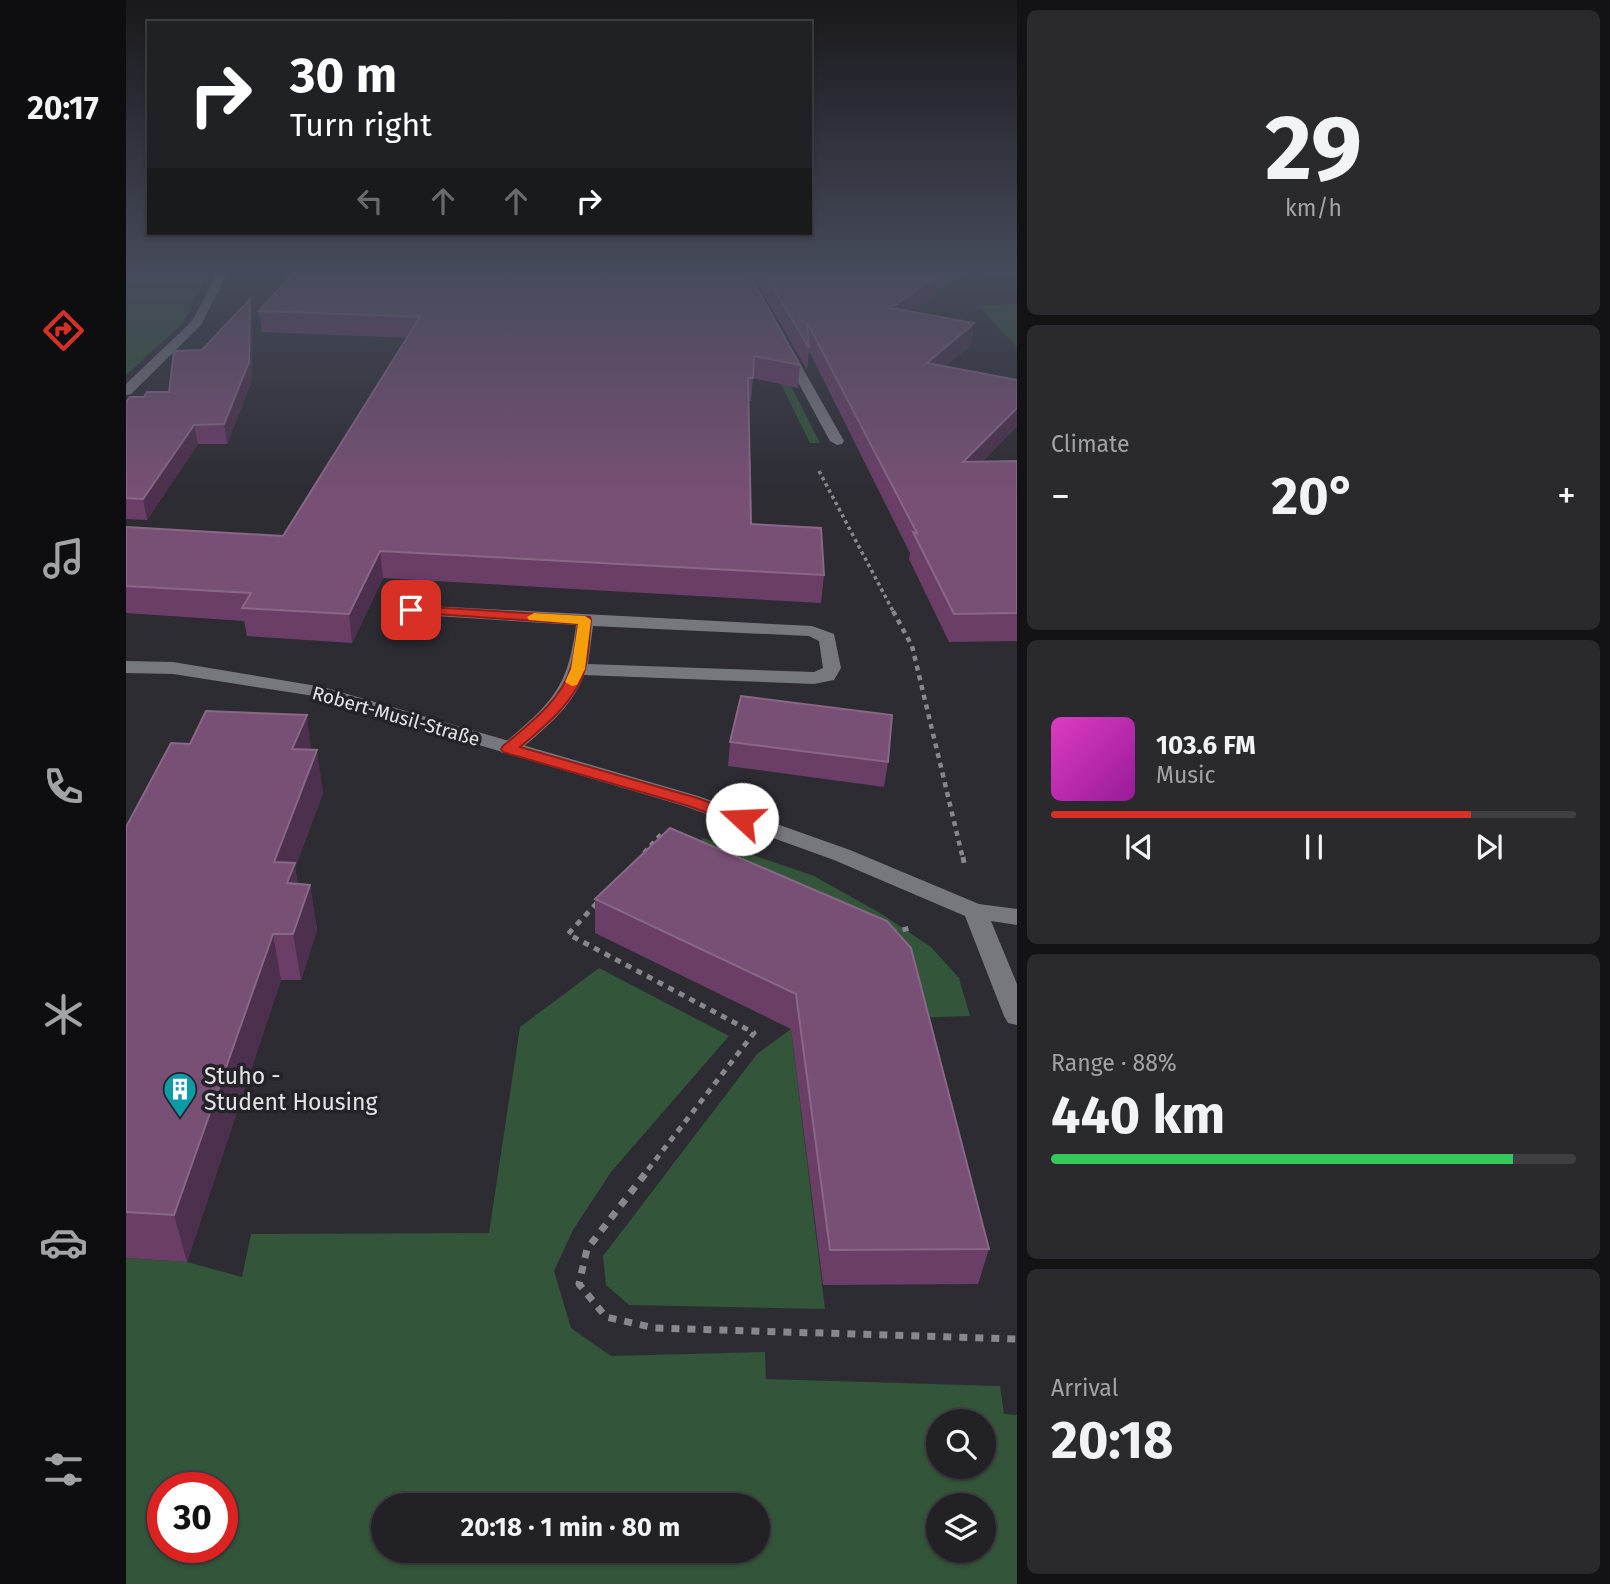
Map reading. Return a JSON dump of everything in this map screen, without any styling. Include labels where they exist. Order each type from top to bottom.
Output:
[{"type":"street","points":[[126,391],[173,346]]},
{"type":"street","points":[[784,346],[837,441]]},
{"type":"street","points":[[411,610],[812,631],[828,638],[832,668],[827,676],[814,678],[578,669]]},
{"type":"street","points":[[509,749],[540,723],[569,689],[578,669],[585,620]]},
{"type":"street","name":"Robert-Musil-Straße","points":[[126,667],[173,668],[316,691],[691,801],[842,855],[975,911],[1017,917]]},
{"type":"street","points":[[975,911],[1017,1016]]},
{"type":"path","points":[[815,464],[912,646],[975,911]]},
{"type":"path","points":[[635,863],[691,801]]},
{"type":"path","points":[[606,893],[568,934],[754,1032],[587,1249],[579,1284],[606,1317],[655,1328],[1017,1339]]},
{"type":"green space","points":[[126,346],[158,346],[126,375]]},
{"type":"green space","points":[[762,346],[771,346],[820,443],[810,443]]},
{"type":"green space","points":[[703,838],[814,876],[880,913],[931,947],[959,978],[970,1016],[913,1018],[683,861]]},
{"type":"green space","points":[[599,968],[729,1036],[611,1172],[573,1230],[554,1271],[571,1328],[611,1356],[765,1352],[766,1379],[1000,1386],[1004,1414],[1017,1415],[1017,1584],[126,1584],[126,1258],[187,1262],[242,1277],[251,1234],[489,1233],[520,1027]]},
{"type":"green space","points":[[791,1029],[825,1309],[629,1305],[606,1285],[603,1256],[757,1054]]},
{"type":"building","points":[[206,346],[249,346],[249,362],[224,424],[194,425],[143,499],[126,498],[126,402],[130,397],[144,397],[147,392],[169,392],[174,351],[202,350]]},
{"type":"building","points":[[402,346],[789,346],[800,365],[754,356],[753,378],[748,378],[751,524],[821,528],[824,575],[380,551],[349,614],[242,608],[251,593],[126,586],[126,527],[283,536]]},
{"type":"building","points":[[819,346],[947,346],[927,363],[1017,380],[1017,408],[963,462],[1017,461],[1017,613],[954,614],[913,532],[917,533]]},
{"type":"building","points":[[741,696],[892,715],[888,762],[730,742]]},
{"type":"building","name":"Stuho - Student Housing","points":[[206,711],[307,715],[292,749],[317,750],[274,862],[295,863],[287,883],[310,885],[293,934],[273,934],[174,1215],[126,1212],[126,827],[171,743],[190,744]]},
{"type":"building","points":[[670,828],[887,921],[911,948],[989,1249],[830,1250],[796,994],[595,899]]},
{"type":"slow traffic","points":[[534,617],[585,620],[578,669],[572,682]]},
{"type":"place","name":"Stuho - Student Housing","points":[[180,1119]]},
{"type":"route","points":[[411,610],[585,620],[578,669],[569,689],[540,723],[509,749],[691,801],[742,819]]}]
